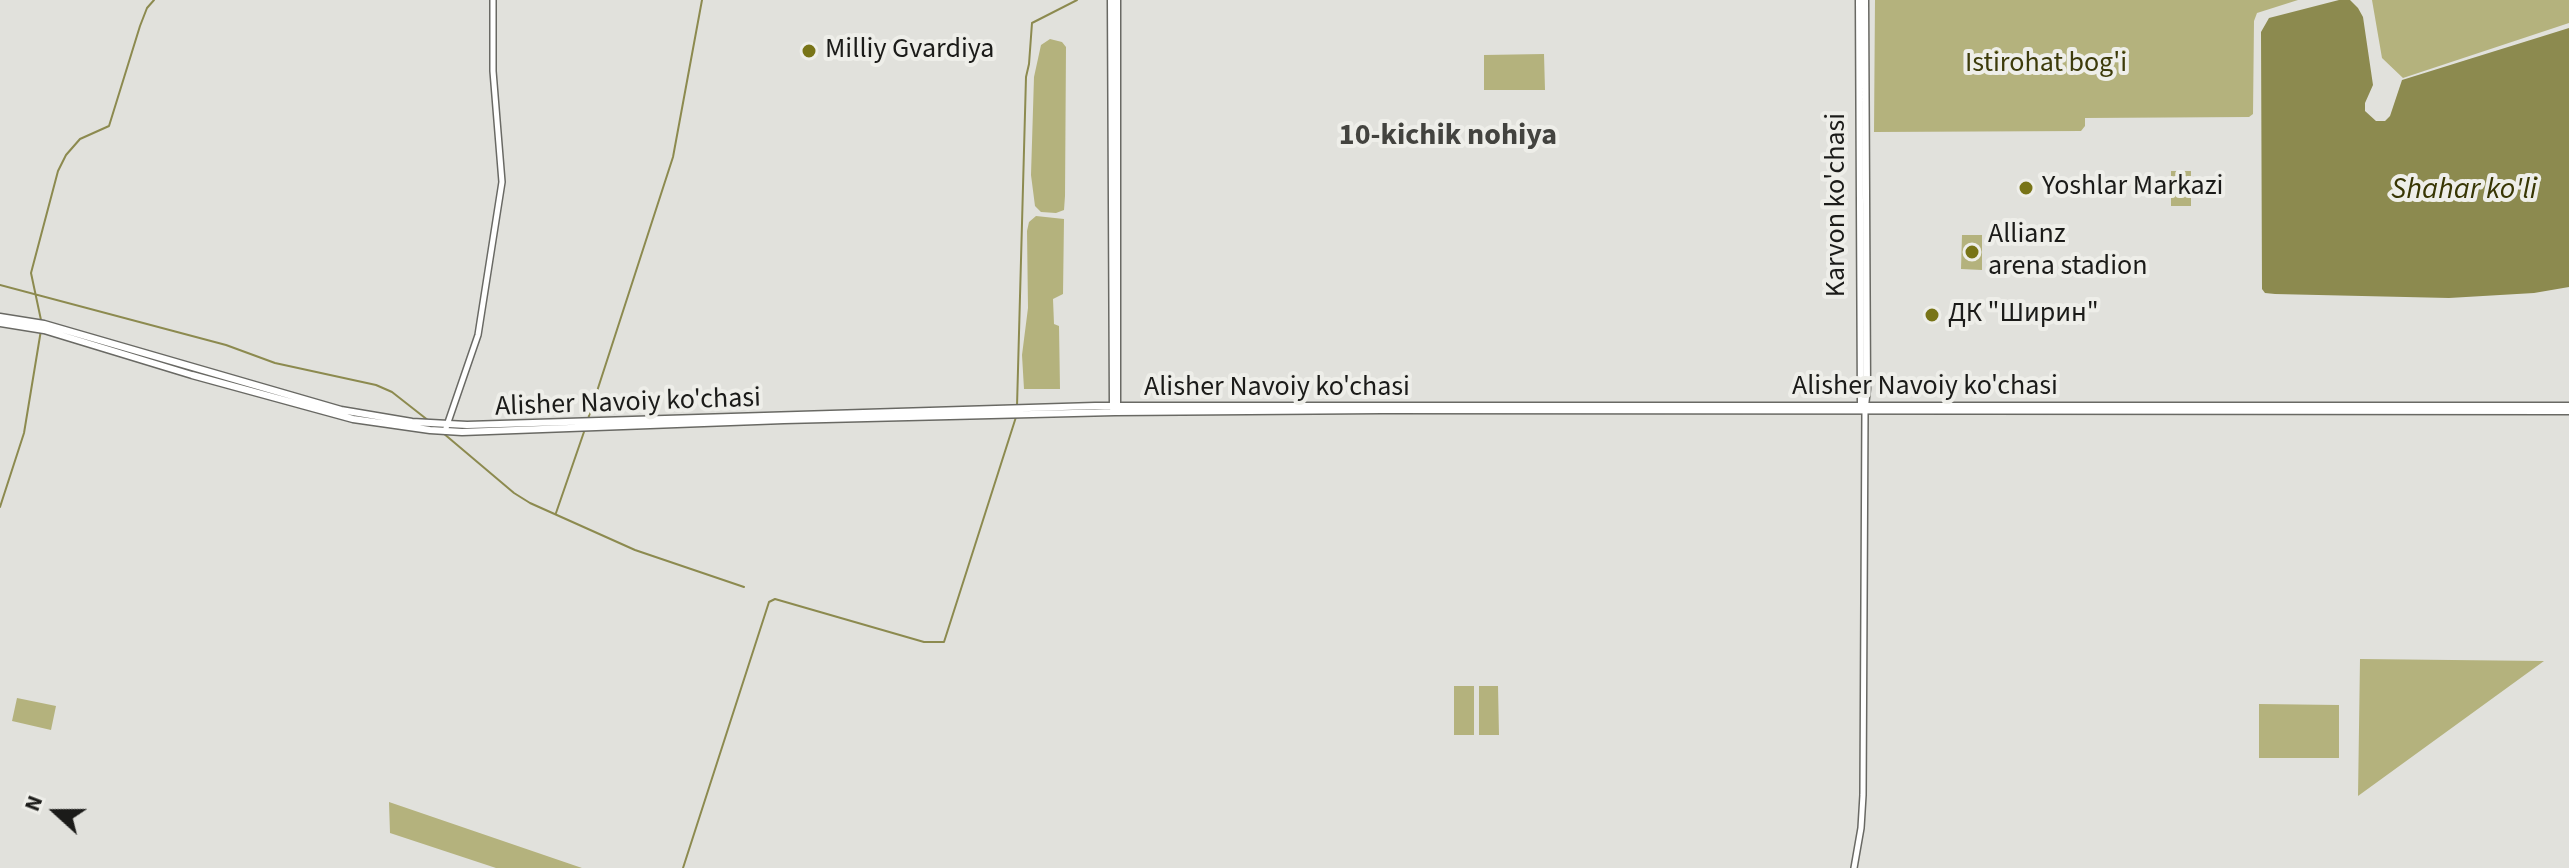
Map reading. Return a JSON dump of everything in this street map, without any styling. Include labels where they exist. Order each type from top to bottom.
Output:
[{"type":"main road","points":[[1111,0],[1115,391],[1126,403],[1138,406]]},
{"type":"main road","points":[[1115,408],[1117,0]]},
{"type":"main road","name":"Karvon ko'chasi","points":[[1859,0],[1863,409]]},
{"type":"main road","points":[[1863,409],[1867,389],[1865,0]]},
{"type":"main road","name":"Alisher Navoiy ko'chasi","points":[[0,320],[44,327],[353,419],[483,432],[596,423],[1115,408],[2569,408]]},
{"type":"main road","name":"Alisher Navoiy ko'chasi","points":[[232,384],[341,410],[438,427]]},
{"type":"main road","points":[[1098,406],[1115,391]]},
{"type":"main road","name":"Alisher Navoiy ko'chasi","points":[[1025,411],[1098,406],[1344,408]]},
{"type":"street","points":[[438,427],[478,335],[502,182],[493,71],[493,0]]},
{"type":"street","points":[[1854,868],[1863,795],[1863,409]]},
{"type":"green space","name":"Istirohat bog'i","points":[[1875,0],[2298,0],[2257,13],[2254,21],[2253,114],[2249,117],[2085,118],[2081,131],[1874,132]]},
{"type":"green space","points":[[2372,0],[2569,0],[2569,23],[2403,78],[2382,58]]},
{"type":"green space","points":[[1050,39],[1062,42],[1066,47],[1065,196],[1064,210],[1056,213],[1041,212],[1035,206],[1031,175],[1034,77],[1041,45]]},
{"type":"green space","points":[[1544,54],[1545,90],[1484,90],[1484,55]]},
{"type":"green space","points":[[2171,171],[2191,171],[2191,206],[2171,206]]},
{"type":"green space","points":[[1036,216],[1064,219],[1063,294],[1053,299],[1054,324],[1059,326],[1060,389],[1024,389],[1022,355],[1028,308],[1027,231],[1029,222]]},
{"type":"green space","name":"Allianz arena stadion","points":[[1962,235],[1982,235],[1982,270],[1961,269]]},
{"type":"green space","points":[[2360,659],[2544,661],[2358,796]]},
{"type":"green space","points":[[1454,686],[1474,686],[1474,735],[1454,735]]},
{"type":"green space","points":[[1479,686],[1498,686],[1499,735],[1479,735]]},
{"type":"green space","points":[[17,698],[56,706],[51,730],[12,721]]},
{"type":"green space","points":[[2259,704],[2339,705],[2339,758],[2259,758]]},
{"type":"green space","points":[[389,802],[582,868],[496,868],[390,833]]},
{"type":"water","name":"Shahar ko'li","points":[[2350,0],[2363,17],[2373,85],[2365,111],[2376,121],[2385,121],[2390,116],[2402,80],[2569,28],[2569,287],[2534,293],[2449,298],[2265,293],[2262,289],[2261,32],[2269,18]]},
{"type":"waterway","points":[[41,320],[31,273],[58,171],[66,155],[80,139],[109,126],[140,26],[154,0]]},
{"type":"waterway","points":[[588,419],[673,157],[702,0]]},
{"type":"waterway","points":[[1017,406],[1026,77],[1032,23],[1077,0]]},
{"type":"waterway","points":[[0,285],[226,345],[275,363],[376,385],[392,392],[429,421]]},
{"type":"waterway","points":[[0,507],[24,433],[41,330]]},
{"type":"waterway","points":[[683,868],[769,602],[775,599],[924,642],[944,642],[1016,417]]},
{"type":"waterway","points":[[556,513],[585,429]]},
{"type":"waterway","points":[[443,433],[530,503],[635,550],[744,587]]},
{"type":"place","name":"Milliy Gvardiya","points":[[809,51]]},
{"type":"place","name":"Yoshlar Markazi","points":[[2026,188]]},
{"type":"place","name":"Allianz arena stadion","points":[[1972,252]]},
{"type":"place","name":"ДК \"Ширин\"","points":[[1932,315]]},
{"type":"district","name":"10-kichik nohiya","points":[[1448,137]]}]
